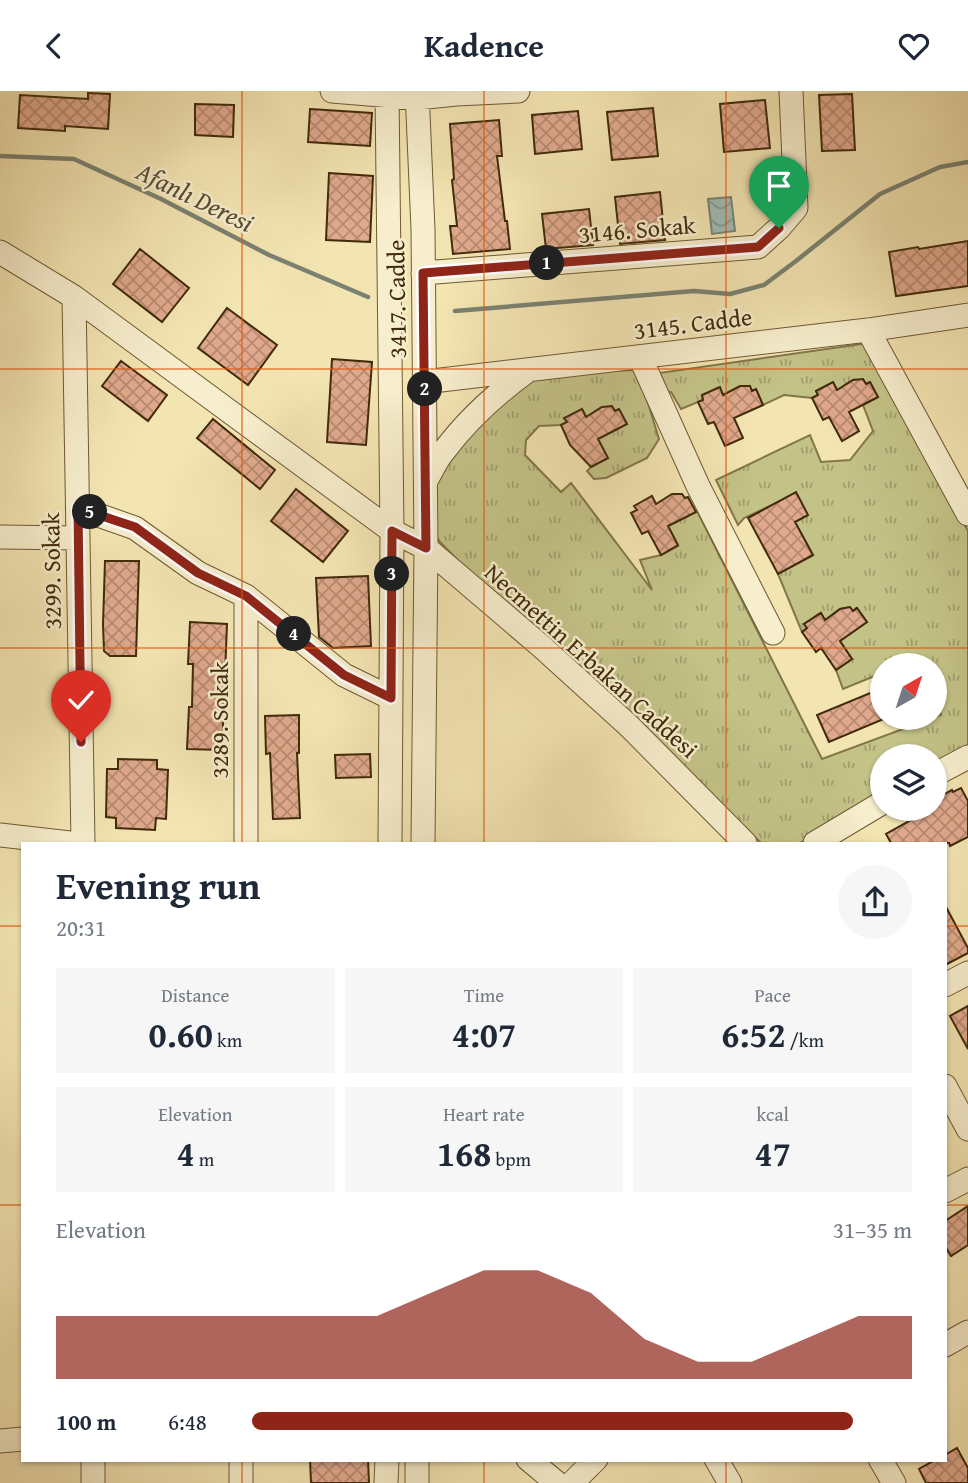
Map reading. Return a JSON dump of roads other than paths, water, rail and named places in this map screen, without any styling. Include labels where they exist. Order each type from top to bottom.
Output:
[{"type":"street","points":[[332,91],[417,95],[518,91]]},
{"type":"street","name":"3146. Sokak","points":[[423,273],[758,247],[796,208],[791,91]]},
{"type":"street","name":"3417. Cadde","points":[[387,93],[392,531],[390,842]]},
{"type":"street","name":"3417. Cadde","points":[[417,95],[423,229],[426,482],[423,842]]},
{"type":"street","name":"Necmettin Erbakan Caddesi","points":[[0,252],[74,297],[392,531],[426,548],[620,717],[744,842]]},
{"type":"street","name":"3299. Sokak","points":[[74,297],[83,842]]},
{"type":"street","name":"3145. Cadde","points":[[425,382],[868,330],[968,315]]},
{"type":"street","points":[[868,330],[968,514]]},
{"type":"street","points":[[640,357],[698,486],[773,633]]},
{"type":"street","points":[[426,482],[442,452],[467,423],[499,391],[528,370]]},
{"type":"street","points":[[78,508],[135,527],[198,573],[246,596],[344,675],[391,698]]},
{"type":"street","points":[[0,537],[78,538]]},
{"type":"street","name":"3289. Sokak","points":[[246,596],[246,842]]},
{"type":"street","points":[[947,768],[968,757]]},
{"type":"street","points":[[817,842],[870,809]]},
{"type":"street","points":[[0,835],[61,842]]},
{"type":"street","points":[[947,984],[968,973]]},
{"type":"street","points":[[947,1090],[968,1129]]},
{"type":"street","points":[[947,1190],[968,1179]]},
{"type":"street","points":[[947,1344],[968,1332]]},
{"type":"street","points":[[0,1441],[21,1439]]},
{"type":"street","points":[[93,1462],[93,1483]]},
{"type":"street","points":[[241,1462],[241,1483]]},
{"type":"street","points":[[386,1483],[387,1462]]},
{"type":"street","points":[[417,1462],[417,1483]]},
{"type":"street","points":[[532,1462],[557,1483]]},
{"type":"street","points":[[572,1483],[593,1462]]},
{"type":"street","points":[[718,1462],[730,1483]]},
{"type":"street","points":[[882,1462],[894,1483]]},
{"type":"water","points":[[731,197],[735,231],[712,234],[708,199]]},
{"type":"waterway","name":"Afanlı Deresi","points":[[0,156],[74,159],[161,199],[269,255],[368,297]]},
{"type":"waterway","name":"Afanlı Deresi","points":[[455,311],[694,291],[730,294],[764,285],[880,194],[940,167],[968,162]]}]
